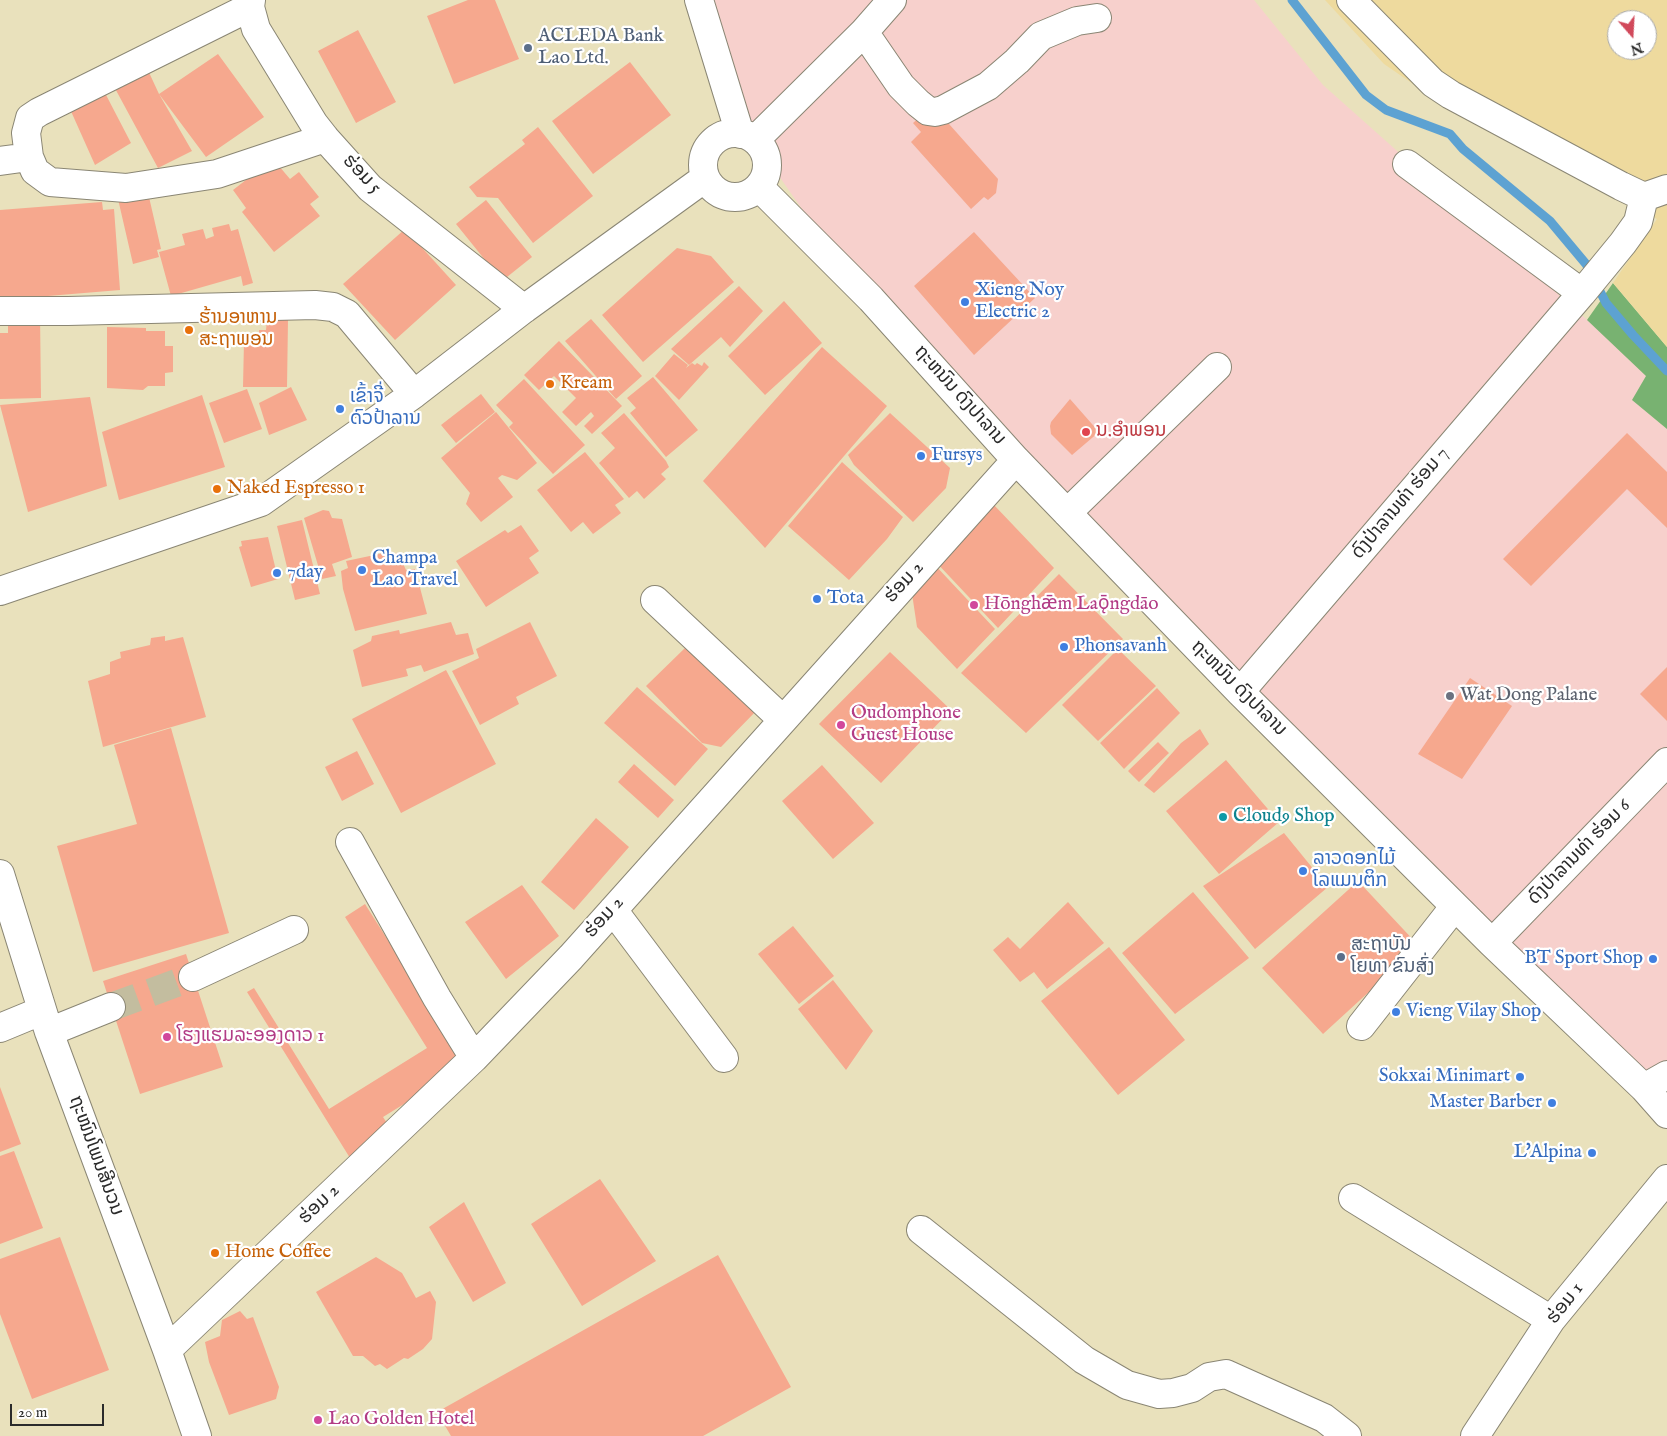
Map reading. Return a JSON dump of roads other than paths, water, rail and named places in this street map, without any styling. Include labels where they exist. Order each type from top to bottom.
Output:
[{"type":"street","points":[[699,0],[747,137]]},
{"type":"street","points":[[747,137],[864,32],[892,0]]},
{"type":"street","points":[[1351,0],[1433,83],[1450,95],[1621,186],[1656,193]]},
{"type":"street","points":[[251,4],[30,118],[26,133],[29,157],[35,172],[50,182],[126,188],[218,174],[325,138]]},
{"type":"street","name":"ຮ່ອມ 5","points":[[251,4],[256,29],[314,124],[325,138],[370,188],[524,309]]},
{"type":"street","points":[[864,32],[901,86],[928,111],[935,112],[943,110],[988,86],[1017,61],[1041,36],[1077,21],[1097,18]]},
{"type":"street","points":[[730,134],[747,137],[762,146],[768,162],[767,171],[759,187],[743,197],[725,196],[717,192],[705,178],[702,169],[703,159],[712,142],[720,136],[730,134]]},
{"type":"street","points":[[0,161],[29,157]]},
{"type":"street","points":[[1407,164],[1582,293]]},
{"type":"street","points":[[0,591],[261,502],[414,394],[524,309],[705,178]]},
{"type":"street","name":"ຖະຫນົນ ດົງປາລານ","points":[[759,187],[871,300],[1016,460],[1240,692],[1492,943],[1644,1088],[1667,1114]]},
{"type":"street","name":"ດົງປ່າລານທ່າ ຮ່ອມ 7","points":[[1240,692],[1582,293],[1638,222],[1656,193]]},
{"type":"street","points":[[0,311],[333,306],[347,314],[414,394]]},
{"type":"street","points":[[1067,513],[1217,367]]},
{"type":"street","name":"ຮ່ອມ 2","points":[[167,1350],[474,1058],[571,957],[1016,460]]},
{"type":"street","points":[[655,600],[783,720]]},
{"type":"street","name":"ດົງປ່າລານທ່າ ຮ່ອມ 6","points":[[1492,943],[1667,762]]},
{"type":"street","points":[[350,842],[437,998],[474,1058]]},
{"type":"street","name":"ຖະໜົນໂພນສີນວນ","points":[[0,874],[45,1022],[197,1436]]},
{"type":"street","points":[[1362,1026],[1455,906]]},
{"type":"street","points":[[613,910],[724,1058]]},
{"type":"street","points":[[193,977],[294,930]]},
{"type":"street","points":[[0,1028],[45,1022],[111,1007]]},
{"type":"street","points":[[1644,1088],[1667,1075]]},
{"type":"street","name":"ຮ່ອມ 1","points":[[1475,1436],[1551,1320],[1667,1180]]},
{"type":"street","points":[[1353,1198],[1551,1320]]},
{"type":"street","points":[[921,1230],[1084,1360],[1127,1385],[1158,1394],[1172,1393],[1192,1388],[1210,1377],[1226,1374],[1324,1418],[1346,1436]]},
{"type":"waterway","points":[[1292,0],[1366,95],[1386,110],[1450,134],[1463,149],[1550,221],[1586,264],[1606,303],[1667,371]]},
{"type":"tunnel","points":[[111,1007],[193,977]]},
{"type":"place","name":"ACLEDA Bank Lao Ltd.","points":[[528,48]]},
{"type":"place","name":"Xieng Noy Electric 2","points":[[965,302]]},
{"type":"place","name":"ຮ້ານອາຫານ ສະຖາພອນ","points":[[189,330]]},
{"type":"place","name":"Kream","points":[[550,384]]},
{"type":"place","name":"ເຂົ້າຈີ່ ດົວປ້າລານ","points":[[340,409]]},
{"type":"place","name":"ນ.ອຳພອນ","points":[[1086,432]]},
{"type":"place","name":"Fursys","points":[[921,456]]},
{"type":"place","name":"Naked Espresso 1","points":[[217,489]]},
{"type":"place","name":"Champa Lao Travel","points":[[362,570]]},
{"type":"place","name":"7day","points":[[277,573]]},
{"type":"place","name":"Tota","points":[[817,599]]},
{"type":"place","name":"Hōnghǣm Laǭngdāo","points":[[974,605]]},
{"type":"place","name":"Phonsavanh","points":[[1064,647]]},
{"type":"place","name":"Wat Dong Palane","points":[[1450,696]]},
{"type":"place","name":"Oudomphone Guest House","points":[[841,725]]},
{"type":"place","name":"Cloud9 Shop","points":[[1223,817]]},
{"type":"place","name":"ລາວດອກໄມ້ ໂລແມນຕິກ","points":[[1303,871]]},
{"type":"place","name":"ສະຖາບັນ ໂຍທາ ຂົນສົ່ງ","points":[[1341,957]]},
{"type":"place","name":"BT Sport Shop","points":[[1653,959]]},
{"type":"place","name":"Vieng Vilay Shop","points":[[1396,1012]]},
{"type":"place","name":"ໂຮງແຮມລະອອງດາວ 1","points":[[167,1037]]},
{"type":"place","name":"Sokxai Minimart","points":[[1520,1077]]},
{"type":"place","name":"Master Barber","points":[[1552,1103]]},
{"type":"place","name":"L'Alpina","points":[[1592,1153]]},
{"type":"place","name":"Home Coffee","points":[[215,1253]]},
{"type":"place","name":"Lao Golden Hotel","points":[[318,1420]]}]
